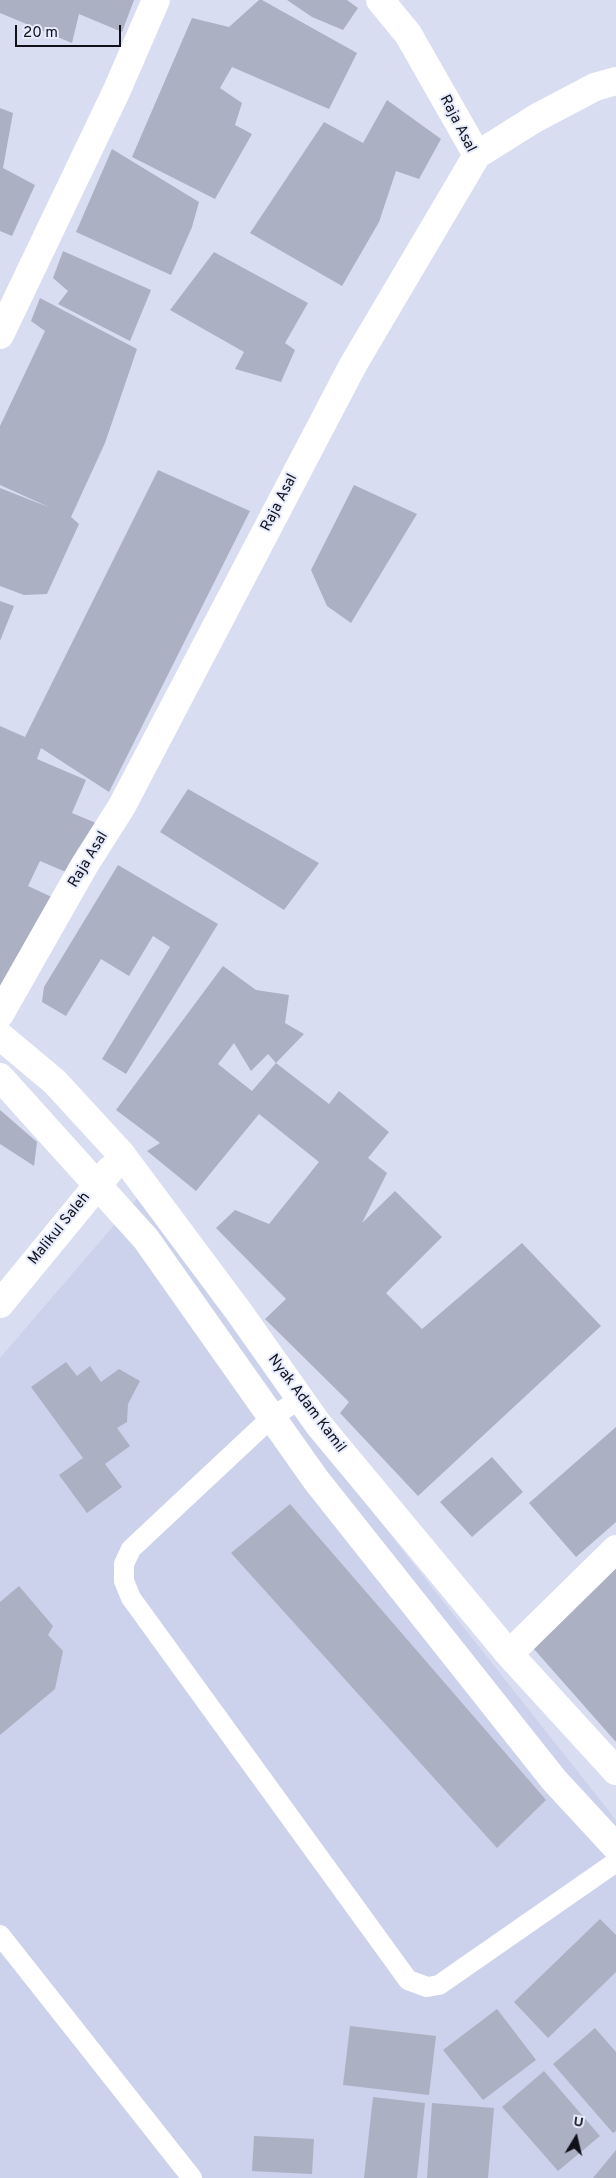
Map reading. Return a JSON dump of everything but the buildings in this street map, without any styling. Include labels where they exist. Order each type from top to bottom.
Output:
[{"type":"street","points":[[0,336],[117,90],[156,0]]},
{"type":"street","name":"Raja Asal","points":[[0,1014],[84,866],[122,806],[353,365],[476,155],[408,34],[380,0]]},
{"type":"street","points":[[476,155],[536,118],[595,87],[616,81]]},
{"type":"street","name":"Nyak Adam Kamil","points":[[0,1036],[55,1082],[122,1155],[239,1312],[318,1424],[509,1654],[616,1771]]},
{"type":"street","points":[[0,1077],[146,1239],[316,1480],[554,1780],[616,1847]]},
{"type":"street","name":"Malikul Saleh","points":[[0,1304],[122,1155]]},
{"type":"street","points":[[509,1654],[616,1549]]},
{"type":"lane","points":[[300,1399],[272,1417],[131,1549],[124,1564],[124,1581],[131,1598],[403,1975],[416,1984],[427,1987],[439,1985],[616,1862]]},
{"type":"lane","points":[[0,1935],[192,2178]]},
{"type":"shaded area","points":[[140,1195],[378,1519],[616,1820],[616,2178],[0,2178],[0,1358]]}]
